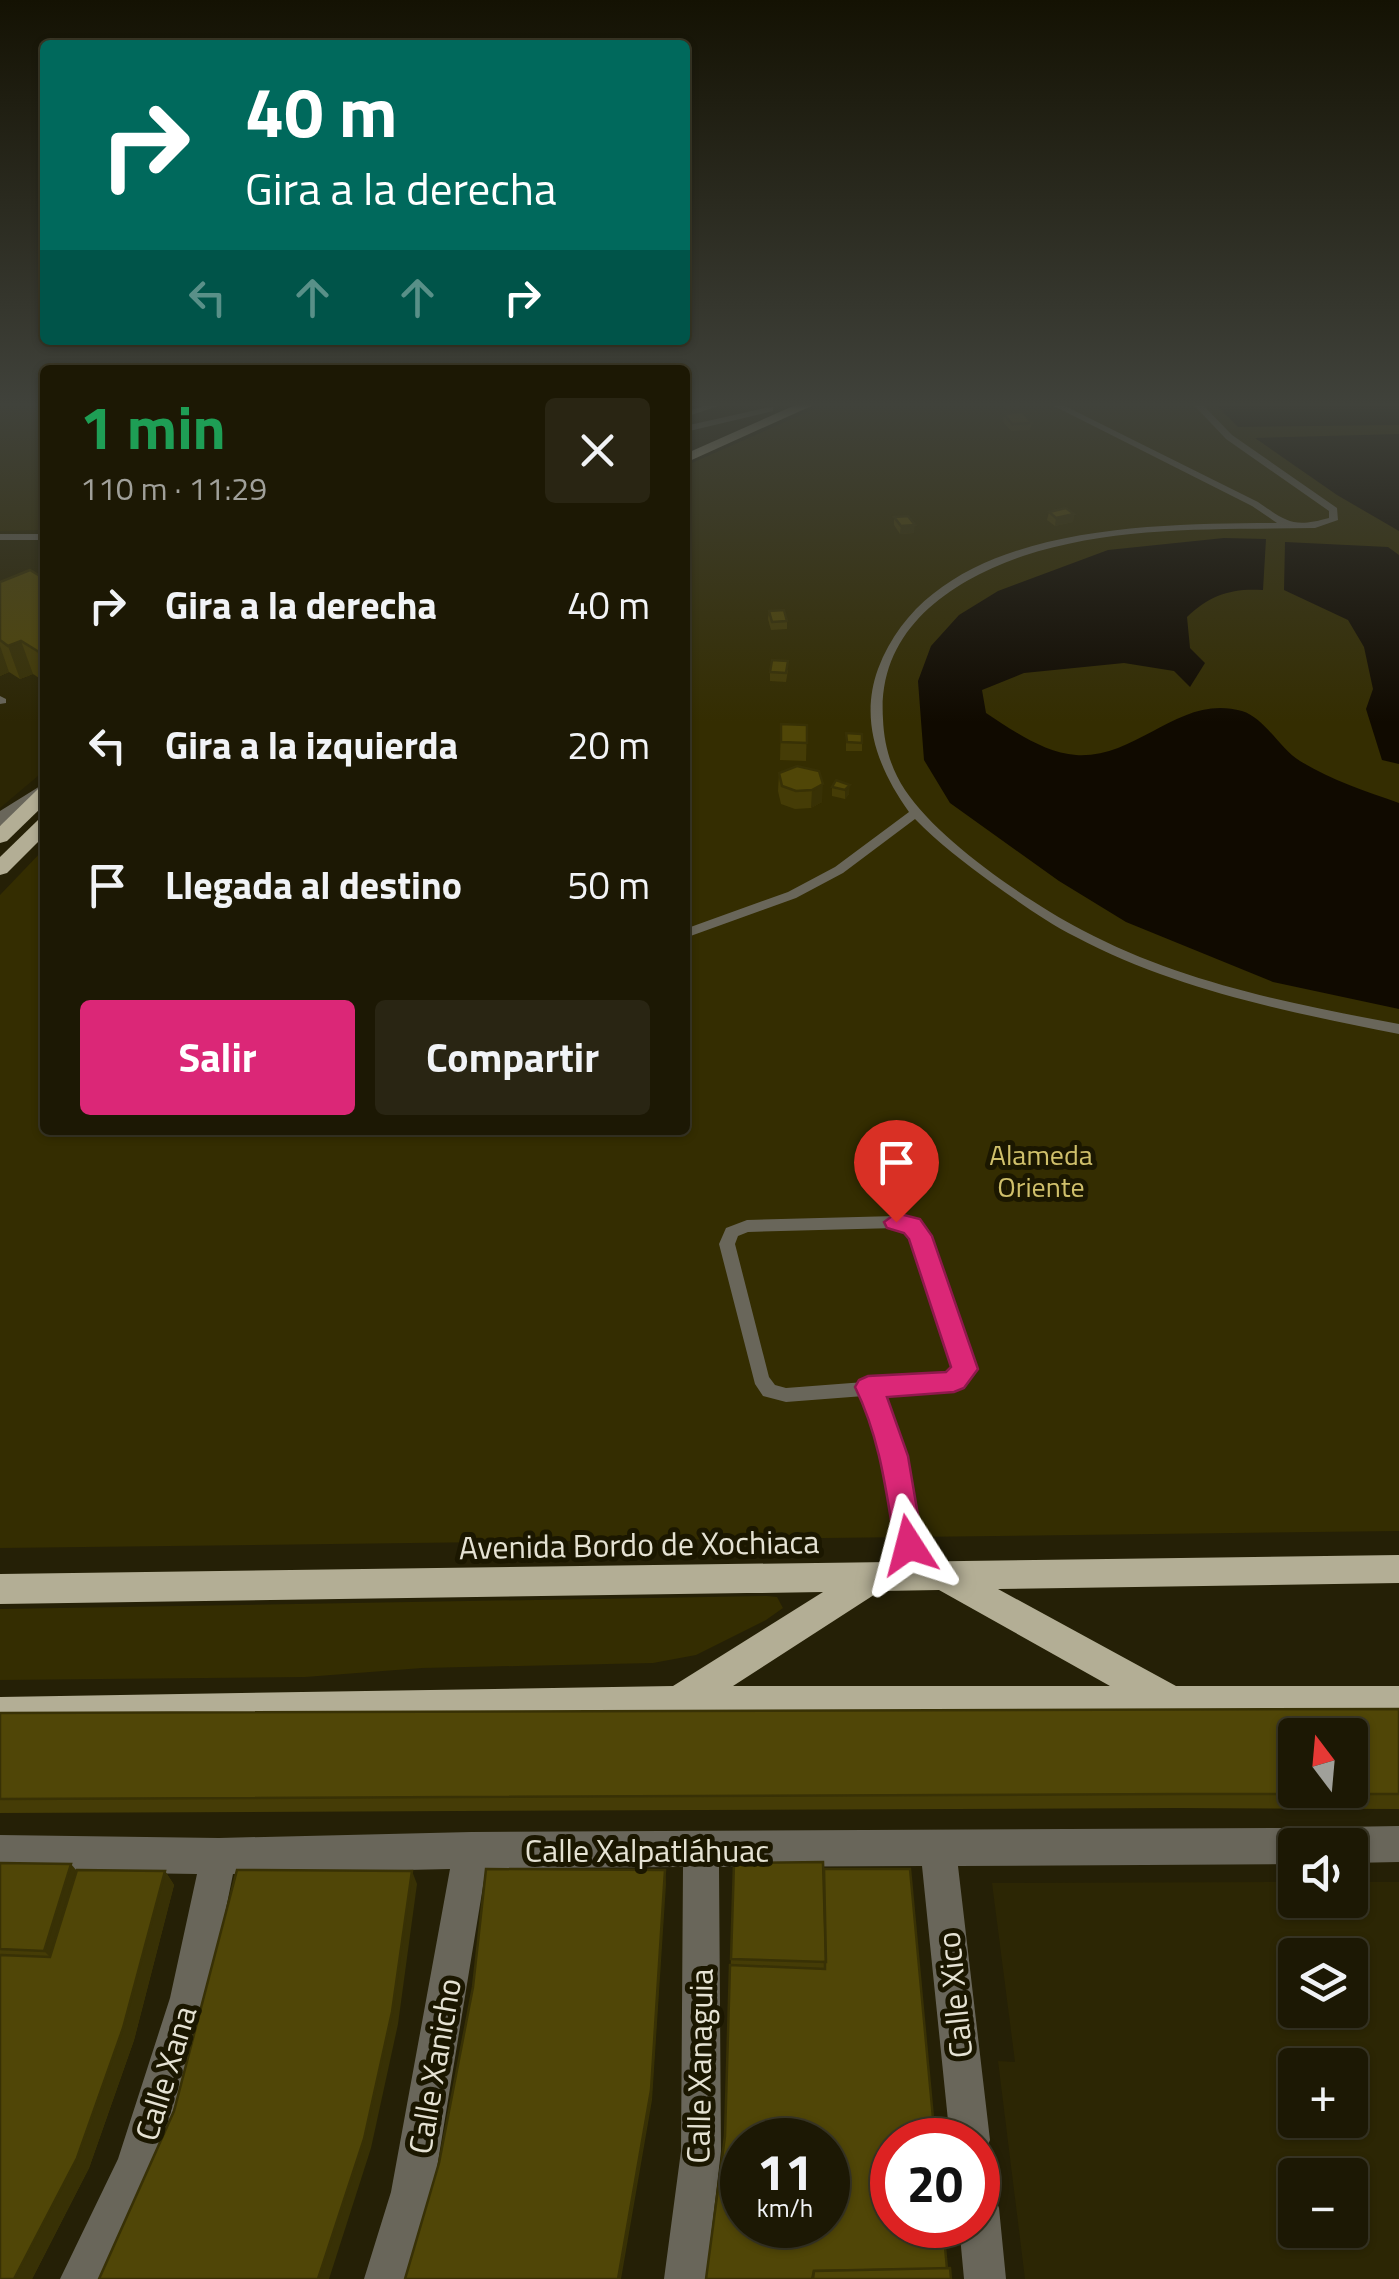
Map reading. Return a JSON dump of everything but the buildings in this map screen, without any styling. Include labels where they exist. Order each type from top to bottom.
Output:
[{"type":"main road","points":[[0,836],[40,796]]},
{"type":"main road","points":[[0,869],[40,829]]},
{"type":"main road","name":"Avenida Bordo de Xochiaca","points":[[0,1589],[1399,1569]]},
{"type":"main road","points":[[943,1576],[1177,1705]]},
{"type":"main road","points":[[676,1702],[873,1578]]},
{"type":"main road","points":[[0,1714],[676,1702],[1399,1702]]},
{"type":"street","points":[[0,820],[40,794]]},
{"type":"street","points":[[1368,1845],[1399,1844]]},
{"type":"street","name":"Calle Xalpatláhuac","points":[[0,1853],[219,1856],[471,1850],[1278,1846]]},
{"type":"street","name":"Calle Xanicho","points":[[385,2279],[412,2192],[471,1850]]},
{"type":"street","name":"Calle Xico","points":[[938,1850],[968,2118]]},
{"type":"street","name":"Calle Xanaguia","points":[[686,2279],[701,2150],[701,1851]]},
{"type":"street","name":"Calle Xana","points":[[81,2279],[136,2166],[189,1998],[219,1856]]},
{"type":"street","points":[[982,2248],[985,2279]]},
{"type":"lane","points":[[1263,509],[1288,526]]},
{"type":"lane","points":[[1332,509],[1336,514],[1326,523],[1138,530],[1084,537],[991,565],[927,602],[892,646],[878,691],[876,733],[888,774],[914,814],[1038,910],[1132,958],[1262,999],[1399,1029]]},
{"type":"lane","points":[[0,537],[40,537]]},
{"type":"lane","points":[[690,932],[792,895],[839,870],[914,814]]},
{"type":"lane","points":[[896,1222],[917,1230],[965,1369],[954,1381],[946,1383],[868,1387],[786,1395],[764,1386],[727,1244],[732,1232],[747,1226],[896,1222]]},
{"type":"lane","points":[[868,1387],[884,1419],[895,1456],[909,1545],[943,1576]]},
{"type":"lane","points":[[873,1578],[909,1545]]},
{"type":"shaded area","points":[[0,509],[40,509],[40,774],[0,808]]},
{"type":"shaded area","points":[[1362,509],[1399,509],[1399,531]]},
{"type":"shaded area","points":[[1224,538],[1266,539],[1263,590],[1222,594],[1187,617],[1190,648],[1205,663],[1190,687],[1174,671],[1124,663],[1024,673],[982,690],[986,713],[1040,745],[1076,755],[1098,754],[1119,747],[1199,711],[1242,711],[1258,720],[1300,761],[1399,803],[1399,1009],[1273,982],[1126,922],[1059,881],[950,803],[924,760],[918,681],[931,646],[959,615],[998,591],[1108,550]]},
{"type":"shaded area","points":[[1285,542],[1388,547],[1399,555],[1399,764],[1382,760],[1366,709],[1373,689],[1364,647],[1348,620],[1284,590]]},
{"type":"shaded area","points":[[1278,1882],[1278,1918],[1368,1918],[1368,1882],[1399,1882],[1399,2279],[1025,2279],[998,2061],[1015,2062],[992,1883]]},
{"type":"green space","points":[[0,509],[40,509],[40,530],[0,531]]},
{"type":"green space","name":"Alameda Oriente","points":[[690,509],[1399,509],[1399,1531],[0,1548],[0,895],[40,853],[40,1135],[690,1135]]},
{"type":"green space","points":[[777,1597],[783,1608],[766,1620],[696,1655],[653,1663],[422,1668],[305,1677],[0,1680],[0,1609]]},
{"type":"route","points":[[896,1222],[911,1225],[920,1236],[965,1369],[961,1376],[946,1383],[868,1387],[884,1419],[895,1456],[909,1545]]}]
